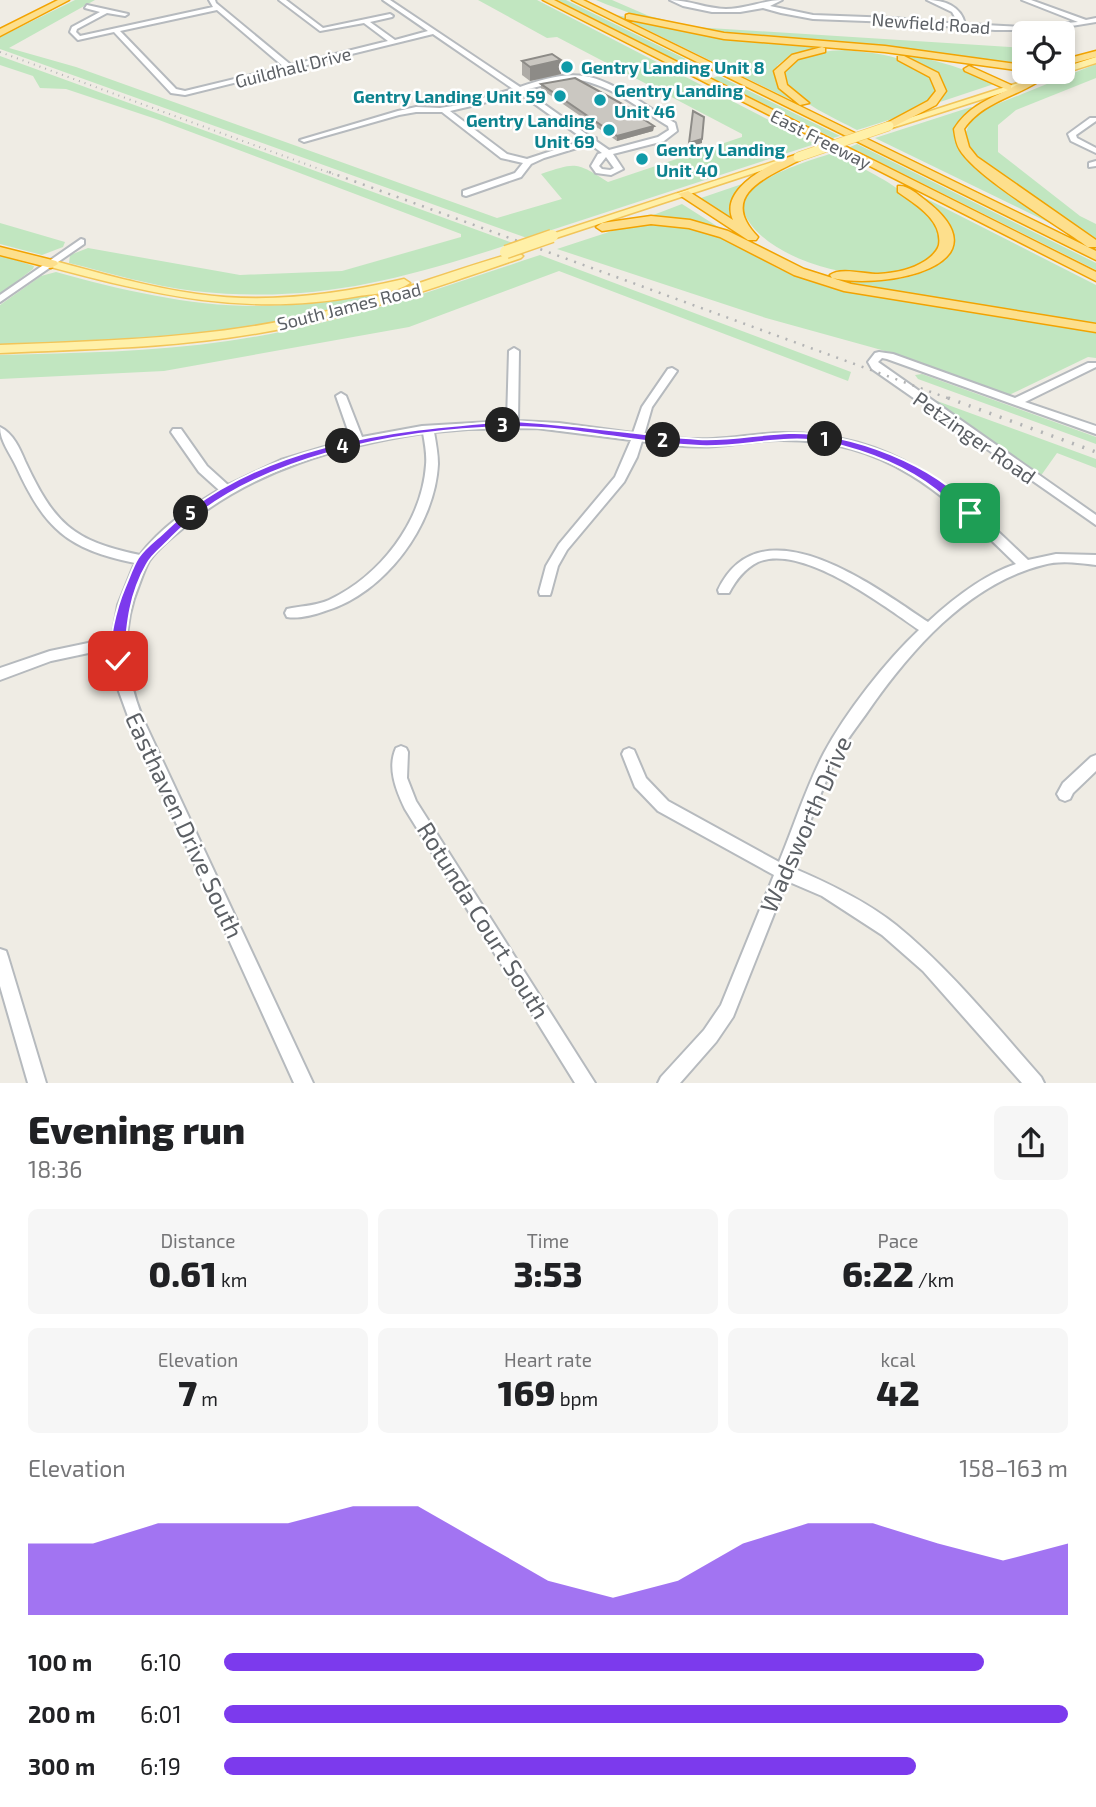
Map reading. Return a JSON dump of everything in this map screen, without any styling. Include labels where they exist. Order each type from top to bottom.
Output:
[{"type":"highway","points":[[0,33],[64,0]]},
{"type":"highway","name":"East Freeway","points":[[547,0],[1096,277]]},
{"type":"highway","name":"East Freeway","points":[[576,0],[1096,256]]},
{"type":"highway","points":[[587,0],[628,17],[684,31],[737,38],[885,49],[1012,67]]},
{"type":"highway","points":[[840,130],[831,120],[783,87],[778,74],[786,62],[818,50],[863,50],[901,58],[930,72],[940,83],[940,95],[932,103],[889,126]]},
{"type":"highway","points":[[1075,61],[1096,56]]},
{"type":"highway","points":[[933,57],[979,73],[1007,87]]},
{"type":"highway","points":[[1028,84],[974,109],[959,129],[960,138],[973,159],[1096,246]]},
{"type":"highway","points":[[602,227],[651,220],[678,222],[748,240],[802,265],[836,275],[887,278],[913,272],[935,261],[944,251],[946,239],[938,219],[916,199],[856,156]]},
{"type":"highway","points":[[748,240],[735,211],[737,198],[757,179],[798,157]]},
{"type":"highway","points":[[684,194],[689,202],[789,268],[849,288],[1096,328]]},
{"type":"highway","name":"South James Road","points":[[0,251],[51,264]]},
{"type":"main road","name":"South James Road","points":[[1075,65],[1096,56]]},
{"type":"main road","name":"South James Road","points":[[1007,87],[1012,82]]},
{"type":"main road","name":"South James Road","points":[[0,349],[123,344],[231,334],[363,306],[684,194],[1022,84]]},
{"type":"main road","name":"South James Road","points":[[558,238],[602,227],[676,200],[684,194]]},
{"type":"main road","name":"South James Road","points":[[51,264],[171,294],[265,301],[341,296],[384,288],[512,254]]},
{"type":"street","points":[[212,0],[290,68]]},
{"type":"street","points":[[282,0],[322,30],[390,16]]},
{"type":"street","points":[[304,140],[414,110],[444,110],[520,90],[562,79],[585,78],[671,125],[673,131],[669,135],[608,153],[593,140],[520,90],[386,0]]},
{"type":"street","points":[[675,1],[722,10],[766,7],[779,0]]},
{"type":"street","points":[[930,0],[953,9],[962,19],[962,24]]},
{"type":"street","points":[[1025,0],[1086,23]]},
{"type":"street","points":[[87,7],[125,14]]},
{"type":"street","name":"Newfield Road","points":[[766,7],[801,15],[1038,29],[1096,20]]},
{"type":"street","points":[[106,11],[74,28],[73,32],[78,38],[218,8]]},
{"type":"street","points":[[366,22],[395,43]]},
{"type":"street","points":[[116,30],[174,91]]},
{"type":"street","name":"Guildhall Drive","points":[[174,91],[185,93],[435,33]]},
{"type":"street","points":[[444,110],[504,156],[528,162]]},
{"type":"street","points":[[1093,120],[1072,134],[1074,139],[1096,151]]},
{"type":"street","points":[[466,193],[518,175],[528,162],[541,156],[593,140]]},
{"type":"street","points":[[0,299],[81,242]]},
{"type":"street","points":[[512,424],[514,351]]},
{"type":"street","points":[[889,356],[1096,430]]},
{"type":"street","name":"Petzinger Road","points":[[889,356],[875,357],[873,362],[876,367],[1096,521]]},
{"type":"street","points":[[1016,402],[1092,365]]},
{"type":"street","points":[[545,592],[552,566],[578,528],[620,479],[647,407],[672,371]]},
{"type":"street","points":[[341,396],[358,442]]},
{"type":"street","points":[[0,430],[12,446],[51,521],[66,534],[87,546],[143,560],[182,520],[226,489],[279,466],[358,442],[428,429],[512,424],[558,426],[700,443],[791,436],[823,438],[877,452],[918,472],[938,486],[1025,565]]},
{"type":"street","points":[[292,613],[323,607],[349,594],[373,577],[407,537],[425,503],[430,487],[433,464],[428,429]]},
{"type":"street","points":[[177,432],[203,469],[226,489]]},
{"type":"street","points":[[724,590],[734,572],[753,560],[778,555],[796,557],[834,569],[929,630]]},
{"type":"street","name":"Wadsworth Drive","points":[[667,1083],[696,1053],[727,1011],[781,871],[830,756],[850,723],[903,655],[929,630],[991,581],[1025,565],[1064,557],[1096,560]]},
{"type":"street","name":"Easthaven Drive South","points":[[143,560],[122,610],[117,642],[121,679],[127,699],[304,1083]]},
{"type":"street","points":[[0,674],[50,656],[117,642]]},
{"type":"street","name":"Rotunda Court South","points":[[401,752],[400,778],[411,804],[586,1083]]},
{"type":"street","points":[[629,754],[640,782],[663,806],[781,871],[828,891],[888,929],[929,965],[1035,1083]]},
{"type":"street","points":[[1065,794],[1096,761]]},
{"type":"street","points":[[0,957],[37,1083]]},
{"type":"green space","points":[[75,0],[95,0],[9,48],[76,67],[497,218],[562,199],[541,174],[562,167],[576,166],[608,182],[742,137],[742,134],[557,37],[547,38],[478,0],[537,0],[815,144],[527,238],[0,49],[0,37]]},
{"type":"green space","points":[[557,0],[566,0],[706,69],[699,72]]},
{"type":"green space","points":[[596,0],[612,0],[649,16],[694,27],[1012,47],[1012,64],[900,50],[725,34],[692,29],[627,12]]},
{"type":"green space","points":[[617,15],[704,35],[840,47],[798,53],[777,66],[776,82],[794,99],[791,100]]},
{"type":"green space","points":[[845,50],[884,55],[910,63],[931,79],[937,90],[914,110],[857,130],[807,103],[785,82],[784,71],[805,57]]},
{"type":"green space","points":[[880,51],[910,55],[952,66],[994,84],[940,102],[946,91],[937,74],[920,63]]},
{"type":"green space","points":[[0,56],[513,243],[394,278],[356,286],[279,294],[178,289],[69,263],[70,255],[88,248],[240,275],[342,271],[461,237],[461,234],[159,120],[66,89],[40,88],[33,76],[0,65]]},
{"type":"green space","points":[[1096,64],[1096,78],[1016,110],[998,125],[998,152],[1080,216],[1096,224],[1096,240],[988,166],[970,148],[966,132],[972,117],[985,109],[1047,84],[1075,84],[1075,73]]},
{"type":"green space","points":[[719,76],[840,136],[833,138],[712,78]]},
{"type":"green space","points":[[973,108],[964,115],[960,123],[959,144],[1062,229],[875,138]]},
{"type":"green space","points":[[857,144],[1096,263],[1096,270],[850,147]]},
{"type":"green space","points":[[833,153],[896,187],[925,211],[940,239],[927,260],[903,271],[872,274],[838,271],[805,261],[775,246],[753,227],[742,205],[747,195],[781,172]]},
{"type":"green space","points":[[745,183],[732,198],[732,217],[729,218],[701,198]]},
{"type":"green space","points":[[919,197],[1096,285],[1096,324],[852,285],[819,276],[889,280],[916,275],[938,263],[947,254],[943,219]]},
{"type":"green space","points":[[682,204],[723,230],[697,222],[648,217]]},
{"type":"green space","points":[[0,223],[65,242],[63,247],[42,255],[0,244]]},
{"type":"green space","points":[[653,224],[701,229],[726,239],[779,269],[827,287],[1096,333],[1096,358],[1088,357],[1009,395],[896,354],[766,318],[557,249],[618,229]]},
{"type":"green space","points":[[0,255],[34,266],[0,294]]},
{"type":"green space","points":[[540,255],[851,372],[848,381],[559,271],[409,327],[164,371],[0,379],[0,355],[171,348],[268,334],[386,305]]},
{"type":"green space","points":[[56,272],[157,296],[235,306],[297,304],[404,287],[406,289],[302,317],[216,332],[108,341],[0,345],[0,305],[41,276]]},
{"type":"green space","points":[[922,374],[1096,437],[1096,444],[918,379],[915,375]]},
{"type":"green space","points":[[926,397],[1096,459],[1096,468],[1057,453],[1040,477]]},
{"type":"building","points":[[552,54],[561,60],[530,67],[522,61]]},
{"type":"building","points":[[575,78],[637,112],[634,113],[654,126],[617,136],[541,84]]},
{"type":"building","points":[[693,111],[704,117],[702,139],[689,143]]},
{"type":"railway","points":[[0,52],[333,174]]},
{"type":"railway","points":[[329,172],[953,400]]},
{"type":"railway","points":[[948,398],[1096,452]]},
{"type":"place","name":"Gentry Landing Unit 8","points":[[567,67]]},
{"type":"place","name":"Gentry Landing Unit 59","points":[[560,96]]},
{"type":"place","name":"Gentry Landing Unit 46","points":[[600,100]]},
{"type":"place","name":"Gentry Landing Unit 69","points":[[609,130]]},
{"type":"place","name":"Gentry Landing Unit 40","points":[[642,159]]},
{"type":"route","points":[[118,661],[117,642],[122,610],[143,560],[182,520],[205,502],[226,489],[311,454],[428,429],[512,424],[558,426],[700,443],[791,436],[823,438],[877,452],[896,460],[938,486],[970,513]]}]
